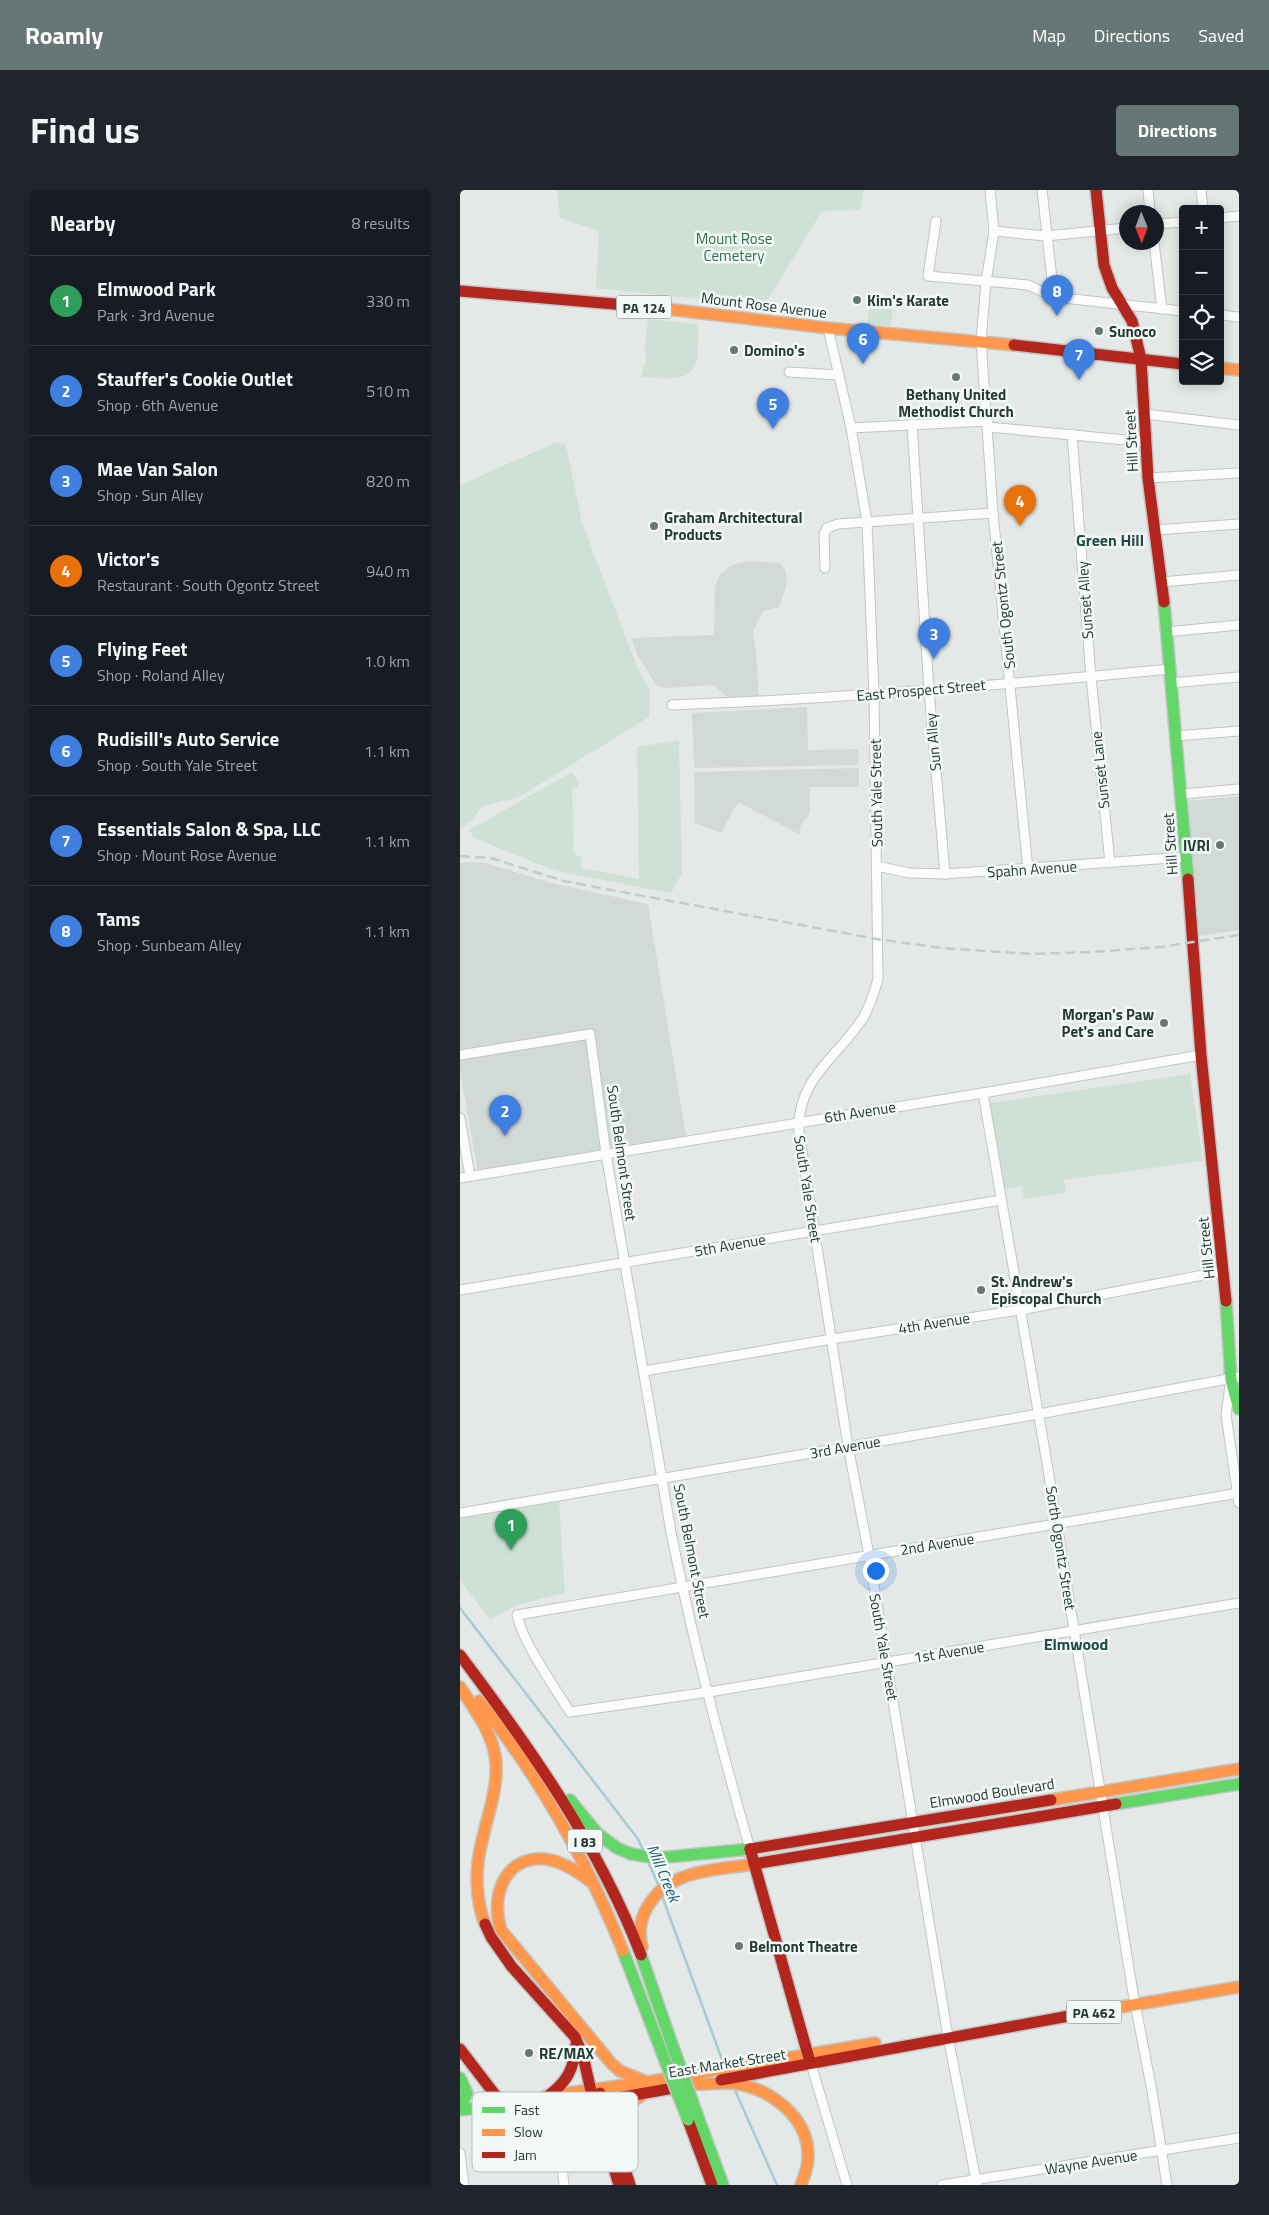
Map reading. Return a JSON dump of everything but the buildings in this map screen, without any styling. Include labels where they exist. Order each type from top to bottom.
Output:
[{"type":"main road","name":"Hill Street","points":[[1096,190],[1104,265],[1112,288],[1123,303],[1132,321],[1141,359],[1148,478],[1162,582],[1170,683],[1182,794],[1201,1055],[1235,1378]]},
{"type":"main road","name":"Mount Rose Avenue","points":[[460,291],[698,312],[828,328],[981,341],[1179,364]]},
{"type":"main road","points":[[1224,368],[1239,370]]},
{"type":"main road","points":[[1235,1378],[1239,1408]]},
{"type":"main road","name":"I 83","points":[[460,1655],[537,1760],[608,1880],[653,1990],[673,2047],[712,2185]]},
{"type":"main road","name":"I 83","points":[[460,1678],[494,1720],[546,1799],[594,1885],[616,1934],[661,2050],[723,2181]]},
{"type":"main road","points":[[460,1687],[487,1728],[493,1744],[495,1759],[495,1796],[481,1844],[478,1865],[481,1909],[485,1924],[491,1938],[508,1961],[576,2039],[596,2092]]},
{"type":"main road","name":"Elmwood Boulevard","points":[[537,1760],[602,1837],[641,1858],[658,1860],[716,1851],[750,1849],[1239,1769]]},
{"type":"main road","name":"Elmwood Boulevard","points":[[653,1990],[639,1937],[641,1919],[645,1909],[665,1885],[675,1880],[699,1873],[915,1836],[1239,1784]]},
{"type":"main road","name":"South Belmont Street","points":[[750,1849],[810,2059]]},
{"type":"main road","points":[[594,1885],[567,1865],[550,1860],[532,1859],[520,1863],[502,1882],[496,1910],[501,1930],[611,2063],[620,2071],[649,2086],[638,2094]]},
{"type":"main road","name":"East Market Street","points":[[649,2086],[696,2084],[894,2040],[948,2036],[1239,1987]]},
{"type":"main road","points":[[558,2092],[570,2078],[576,2053],[576,2039]]},
{"type":"main road","points":[[460,2049],[495,2092]]},
{"type":"main road","name":"East Market Street","points":[[618,2092],[649,2086],[708,2070],[737,2076]]},
{"type":"main road","points":[[696,2084],[717,2084],[737,2076],[789,2109],[805,2136],[808,2152],[808,2166],[801,2185]]},
{"type":"main road","points":[[460,2078],[468,2092],[460,2109]]},
{"type":"main road","points":[[616,2172],[619,2185]]},
{"type":"main road","points":[[626,2172],[630,2185]]},
{"type":"street","name":"South Ogontz Street","points":[[990,190],[994,231],[986,282],[981,341],[994,513],[1028,870]]},
{"type":"street","points":[[1042,190],[1054,297]]},
{"type":"street","points":[[1148,190],[1149,205]]},
{"type":"street","points":[[1202,190],[1203,205]]},
{"type":"street","points":[[1224,218],[1239,216]]},
{"type":"street","points":[[936,221],[928,276],[1028,285],[1054,297],[1123,303],[1179,311]]},
{"type":"street","points":[[1164,223],[1179,222]]},
{"type":"street","points":[[994,231],[1046,236],[1119,229]]},
{"type":"street","points":[[1155,250],[1162,309]]},
{"type":"street","points":[[1224,315],[1239,317]]},
{"type":"street","name":"South Yale Street","points":[[828,328],[851,428],[867,522],[874,694],[878,866],[878,979],[872,1000],[862,1019],[815,1076],[806,1091],[798,1122],[848,1446],[869,1554],[885,1663],[898,1725],[948,2036],[977,2182]]},
{"type":"street","points":[[789,372],[839,375]]},
{"type":"street","points":[[1144,414],[1239,425]]},
{"type":"street","points":[[851,428],[912,424],[988,424],[1147,442]]},
{"type":"street","name":"Sun Alley","points":[[912,424],[929,690],[945,874]]},
{"type":"street","name":"Sunset Alley","points":[[1072,434],[1091,677]]},
{"type":"street","points":[[1148,478],[1239,473]]},
{"type":"street","points":[[825,568],[824,534],[827,528],[838,524],[994,513]]},
{"type":"street","points":[[1156,530],[1239,524]]},
{"type":"street","points":[[1162,582],[1239,575]]},
{"type":"street","points":[[1166,632],[1239,625]]},
{"type":"street","name":"East Prospect Street","points":[[672,705],[874,694],[1170,669]]},
{"type":"street","name":"Sunset Lane","points":[[1091,677],[1110,863]]},
{"type":"street","points":[[1170,683],[1239,677]]},
{"type":"street","points":[[1176,736],[1239,731]]},
{"type":"street","points":[[1182,794],[1239,789]]},
{"type":"street","name":"Spahn Avenue","points":[[878,866],[909,873],[945,874],[1028,870],[1186,857]]},
{"type":"street","name":"South Belmont Street","points":[[460,1054],[590,1034],[606,1154],[624,1263],[682,1586],[723,1755],[750,1849]]},
{"type":"street","name":"6th Avenue","points":[[460,1178],[983,1093],[1201,1055]]},
{"type":"street","name":"Sorth Ogontz Street","points":[[983,1093],[1039,1414],[1099,1791],[1167,2185]]},
{"type":"street","points":[[460,1118],[470,1176]]},
{"type":"street","name":"5th Avenue","points":[[460,1290],[1001,1200]]},
{"type":"street","name":"4th Avenue","points":[[644,1371],[1020,1310],[1224,1271]]},
{"type":"street","name":"3rd Avenue","points":[[460,1512],[662,1480],[1235,1378]]},
{"type":"street","name":"Hill Street","points":[[1235,1378],[1226,1415],[1239,1497]]},
{"type":"street","name":"2nd Avenue","points":[[570,1712],[518,1624],[517,1615],[869,1554],[1239,1497]]},
{"type":"street","name":"1st Avenue","points":[[570,1712],[709,1692],[1239,1603]]},
{"type":"street","points":[[810,2059],[847,2185]]},
{"type":"street","name":"Wayne Avenue","points":[[942,2185],[977,2182],[1239,2138]]},
{"type":"street","points":[[460,2153],[464,2185]]},
{"type":"street","points":[[562,2172],[564,2185]]},
{"type":"shaded area","points":[[750,561],[780,563],[785,570],[787,584],[779,607],[763,611],[753,632],[759,699],[731,700],[713,685],[665,688],[656,685],[637,654],[631,638],[714,635],[715,587],[719,576],[731,565]]},
{"type":"shaded area","points":[[807,707],[808,750],[859,749],[858,765],[694,768],[692,713]]},
{"type":"shaded area","points":[[859,768],[859,787],[810,787],[810,813],[801,825],[799,834],[738,802],[721,833],[695,823],[694,772]]},
{"type":"shaded area","points":[[1239,796],[1239,930],[1199,936],[1188,801]]},
{"type":"shaded area","points":[[460,863],[486,863],[551,883],[648,904],[686,1136],[478,1172],[460,1072]]},
{"type":"green space","name":"Mount Rose Cemetery","points":[[557,190],[864,190],[860,210],[822,211],[764,306],[596,288],[599,231],[560,218]]},
{"type":"green space","points":[[870,299],[893,310],[891,326],[867,324]]},
{"type":"green space","points":[[648,319],[697,324],[699,338],[696,362],[692,370],[686,375],[678,378],[641,377],[646,358],[645,344]]},
{"type":"green space","points":[[557,442],[566,445],[582,523],[638,669],[650,690],[649,717],[519,797],[482,806],[471,821],[460,829],[460,485]]},
{"type":"green space","points":[[679,740],[682,873],[671,893],[571,874],[546,867],[474,838],[469,830],[572,772],[579,783],[577,787],[572,788],[574,854],[581,857],[581,868],[639,879],[637,747]]},
{"type":"green space","points":[[1190,1074],[1203,1161],[1064,1180],[1066,1193],[1024,1199],[1022,1186],[1003,1189],[990,1103]]},
{"type":"green space","points":[[559,1501],[565,1593],[517,1605],[490,1620],[460,1580],[460,1520],[467,1514]]},
{"type":"waterway","name":"Mill Creek","points":[[460,1608],[638,1839],[643,1850]]},
{"type":"waterway","name":"Mill Creek","points":[[649,1864],[658,1884]]},
{"type":"waterway","name":"Mill Creek","points":[[662,1896],[724,2065]]},
{"type":"waterway","name":"Mill Creek","points":[[734,2088],[777,2185]]},
{"type":"railway","points":[[460,856],[491,858],[564,881],[877,939],[942,948],[1031,954],[1092,952],[1161,947],[1239,935]]},
{"type":"traffic: fast","points":[[1164,602],[1188,879]]},
{"type":"traffic: fast","points":[[1226,1301],[1231,1380],[1239,1409]]},
{"type":"traffic: fast","points":[[1116,1804],[1239,1784]]},
{"type":"traffic: fast","points":[[570,1800],[598,1834],[617,1848],[631,1854],[658,1858],[750,1849]]},
{"type":"traffic: fast","points":[[623,1951],[661,2050]]},
{"type":"traffic: fast","points":[[641,1955],[673,2047]]},
{"type":"traffic: fast","points":[[673,2047],[698,2117]]},
{"type":"traffic: fast","points":[[661,2050],[688,2120]]},
{"type":"traffic: fast","points":[[460,2078],[467,2093],[460,2108]]},
{"type":"traffic: fast","points":[[460,2110],[472,2109]]},
{"type":"traffic: fast","points":[[698,2117],[723,2185]]},
{"type":"traffic: slow","points":[[650,307],[828,328],[1014,345]]},
{"type":"traffic: slow","points":[[1224,368],[1239,370]]},
{"type":"traffic: slow","points":[[460,1687],[485,1728],[495,1755],[495,1788],[477,1872],[479,1904],[485,1924]]},
{"type":"traffic: slow","points":[[479,1701],[522,1759],[560,1821],[594,1885],[623,1951]]},
{"type":"traffic: slow","points":[[1051,1800],[1239,1769]]},
{"type":"traffic: slow","points":[[590,1881],[569,1867],[551,1860],[531,1860],[519,1864],[510,1871],[499,1892],[497,1905],[501,1930],[611,2063],[620,2071],[647,2082]]},
{"type":"traffic: slow","points":[[642,1947],[640,1930],[644,1914],[659,1892],[670,1883],[696,1873],[754,1864]]},
{"type":"traffic: slow","points":[[1080,2014],[1239,1987]]},
{"type":"traffic: slow","points":[[575,2092],[647,2082],[875,2043]]},
{"type":"traffic: slow","points":[[696,2084],[728,2083],[750,2087],[763,2092],[785,2107],[794,2116],[806,2139],[808,2161],[801,2185]]},
{"type":"traffic: jam","points":[[1096,190],[1104,265],[1112,288],[1132,321],[1141,359],[1148,478],[1164,602]]},
{"type":"traffic: jam","points":[[460,291],[650,307]]},
{"type":"traffic: jam","points":[[1014,345],[1179,364]]},
{"type":"traffic: jam","points":[[1188,879],[1201,1055],[1226,1301]]},
{"type":"traffic: jam","points":[[460,1655],[537,1762],[584,1836],[624,1914],[641,1955]]},
{"type":"traffic: jam","points":[[750,1849],[1051,1800]]},
{"type":"traffic: jam","points":[[754,1864],[1116,1804]]},
{"type":"traffic: jam","points":[[750,1849],[810,2062]]},
{"type":"traffic: jam","points":[[485,1924],[491,1937],[512,1967],[575,2037],[583,2056],[591,2091]]},
{"type":"traffic: jam","points":[[721,2080],[1080,2014]]},
{"type":"traffic: jam","points":[[552,2092],[565,2080],[571,2068],[576,2045]]},
{"type":"traffic: jam","points":[[460,2049],[493,2092]]},
{"type":"traffic: jam","points":[[638,2094],[685,2086]]},
{"type":"traffic: jam","points":[[688,2120],[712,2185]]},
{"type":"traffic: jam","points":[[615,2172],[619,2185]]},
{"type":"traffic: jam","points":[[626,2172],[630,2185]]},
{"type":"place","name":"Kim's Karate","points":[[857,300]]},
{"type":"place","name":"Tams","points":[[1057,316]]},
{"type":"place","name":"Sunoco","points":[[1099,331]]},
{"type":"place","name":"Domino's","points":[[734,350]]},
{"type":"place","name":"Rudisill's Auto Service","points":[[863,364]]},
{"type":"place","name":"Bethany United Methodist Church","points":[[956,377]]},
{"type":"place","name":"Essentials Salon & Spa, LLC","points":[[1079,380]]},
{"type":"place","name":"Flying Feet","points":[[773,429]]},
{"type":"place","name":"Graham Architectural Products","points":[[654,526]]},
{"type":"place","name":"Victor's","points":[[1020,526]]},
{"type":"place","name":"Mae Van Salon","points":[[934,659]]},
{"type":"place","name":"IVRI","points":[[1220,845]]},
{"type":"place","name":"Morgan's Paw Pet's and Care","points":[[1164,1023]]},
{"type":"place","name":"Stauffer's Cookie Outlet","points":[[505,1136]]},
{"type":"place","name":"St. Andrew's Episcopal Church","points":[[981,1290]]},
{"type":"place","name":"Elmwood Park","points":[[511,1550]]},
{"type":"place","name":"Belmont Theatre","points":[[739,1946]]},
{"type":"place","name":"RE/MAX","points":[[529,2053]]},
{"type":"district","name":"Green Hill","points":[[1110,540]]},
{"type":"district","name":"Elmwood","points":[[1076,1644]]}]
